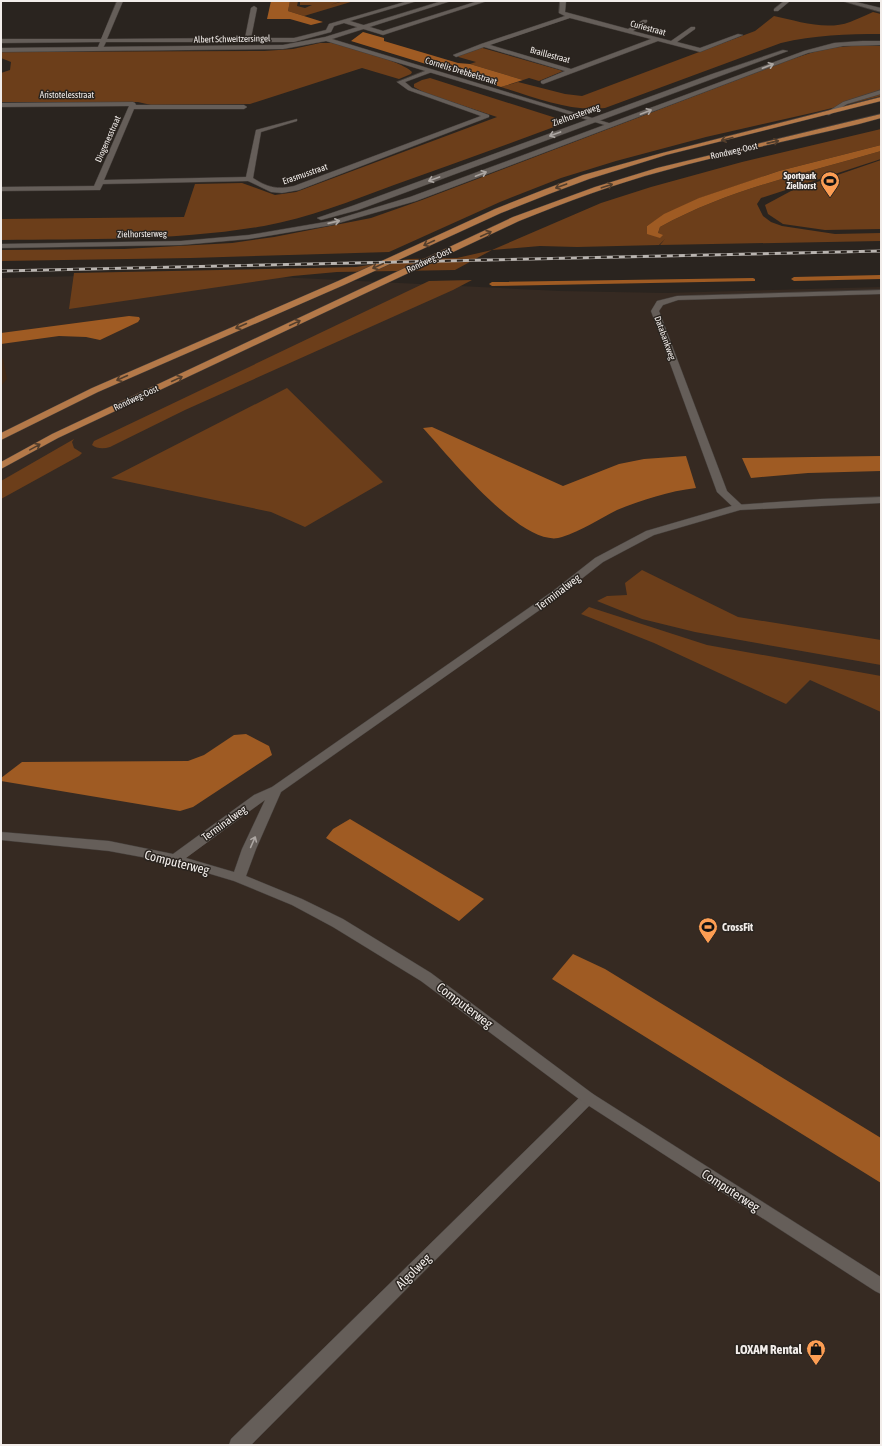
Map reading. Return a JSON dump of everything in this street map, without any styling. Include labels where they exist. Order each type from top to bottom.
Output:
[{"type":"main road","name":"Rondweg-Oost","points":[[1,437],[95,390],[341,283],[498,211],[546,192],[657,156],[827,114],[881,99]]},
{"type":"main road","name":"Rondweg-Oost","points":[[1,466],[55,436],[516,219],[576,196],[649,173],[881,116]]},
{"type":"street","points":[[99,50],[120,1]]},
{"type":"street","name":"Albert Schweitzersingel","points":[[1,42],[299,39],[329,31],[331,25],[414,1]]},
{"type":"street","name":"Albert Schweitzersingel","points":[[1,50],[262,48],[300,45],[326,39],[448,1]]},
{"type":"street","points":[[344,21],[383,33],[484,1]]},
{"type":"street","points":[[563,1],[562,13],[570,16]]},
{"type":"street","points":[[776,10],[787,1]]},
{"type":"street","points":[[845,1],[881,10]]},
{"type":"street","points":[[248,40],[254,8]]},
{"type":"street","name":"Curiestraat","points":[[570,16],[700,50],[740,35]]},
{"type":"street","name":"Braillestraat","points":[[456,55],[570,16]]},
{"type":"street","points":[[629,32],[645,21]]},
{"type":"street","points":[[672,43],[693,28]]},
{"type":"street","points":[[834,38],[881,37]]},
{"type":"street","name":"Cornelis Drebbelstraat","points":[[326,39],[610,125]]},
{"type":"street","name":"Braillestraat","points":[[483,46],[571,71],[657,39]]},
{"type":"street","name":"Zielhorsterweg","points":[[1,246],[181,243],[249,237],[332,223],[390,207],[821,47],[844,43],[881,43]]},
{"type":"street","name":"Zielhorsterweg","points":[[282,231],[355,208],[592,120],[795,47]]},
{"type":"street","name":"Erasmusstraat","points":[[249,179],[266,189],[282,192],[486,116],[410,89],[400,82],[430,71]]},
{"type":"street","points":[[543,82],[571,71]]},
{"type":"street","points":[[827,114],[845,103],[881,92]]},
{"type":"street","name":"Aristotelesstraat","points":[[1,105],[244,107]]},
{"type":"street","name":"Diogenesstraat","points":[[100,182],[110,154],[133,106]]},
{"type":"street","points":[[1,189],[97,188],[100,182],[249,179],[258,131],[295,120]]},
{"type":"street","name":"Databankweg","points":[[739,507],[722,492],[655,311],[660,304],[676,298],[881,292]]},
{"type":"street","name":"Terminalweg","points":[[175,859],[258,798],[276,790],[557,593],[600,560],[650,533],[739,507],[881,500]]},
{"type":"street","name":"Terminalweg","points":[[239,878],[276,790]]},
{"type":"street","name":"Computerweg","points":[[1,836],[109,846],[175,859],[239,878],[297,902],[338,923],[426,977],[588,1098],[881,1286]]},
{"type":"street","name":"Algolweg","points":[[238,1445],[588,1098]]},
{"type":"shaded area","points":[[271,1],[290,1],[288,11],[323,22],[311,25],[290,19],[267,19]]},
{"type":"shaded area","points":[[290,1],[298,1],[297,6],[305,8],[312,5],[300,5],[300,1],[342,1],[330,5],[344,1],[354,1],[304,16],[288,11]]},
{"type":"shaded area","points":[[873,12],[881,14],[881,34],[856,34],[806,38],[781,43],[605,108],[592,109],[565,106],[501,87],[518,82],[565,94],[582,96],[755,31],[774,16],[812,24],[831,26],[850,22]]},
{"type":"shaded area","points":[[363,32],[384,38],[384,41],[523,80],[501,87],[351,41]]},
{"type":"shaded area","points":[[320,43],[332,43],[349,47],[387,59],[407,68],[412,72],[411,74],[399,79],[362,68],[250,104],[151,105],[138,102],[1,102],[1,73],[10,70],[11,62],[1,58],[1,52],[264,51],[293,49]]},
{"type":"shaded area","points":[[863,45],[881,46],[881,96],[706,137],[616,161],[561,178],[500,202],[389,252],[191,258],[1,261],[1,250],[124,249],[232,243],[274,237],[371,218],[789,60],[826,48]]},
{"type":"shaded area","points":[[479,47],[563,71],[539,81],[529,78],[523,80],[470,64],[476,62],[455,56]]},
{"type":"shaded area","points":[[430,78],[556,118],[561,121],[562,124],[346,203],[280,223],[231,231],[166,237],[1,240],[1,219],[184,217],[195,184],[242,183],[275,195],[296,192],[497,117],[425,93],[414,87],[414,84]]},
{"type":"shaded area","points":[[881,129],[881,145],[779,171],[700,198],[664,215],[647,226],[658,233],[660,227],[686,214],[740,192],[881,151],[881,159],[761,198],[757,204],[763,216],[771,222],[782,226],[835,234],[881,233],[881,241],[660,245],[665,239],[659,245],[577,247],[540,246],[492,250],[601,203],[651,187],[742,162]]},
{"type":"shaded area","points":[[881,145],[881,151],[768,183],[713,202],[660,227],[658,233],[663,235],[660,238],[647,234],[647,226],[664,214],[699,198],[779,171]]},
{"type":"shaded area","name":"Sportpark Zielhorst","points":[[881,160],[881,229],[825,230],[783,224],[768,214],[765,205],[791,191]]},
{"type":"shaded area","points":[[492,250],[455,270],[337,272],[293,276],[69,309],[74,273],[356,267],[409,259],[457,258]]},
{"type":"shaded area","points":[[200,273],[560,291],[666,293],[881,287],[881,1445],[1,1445],[1,278]]},
{"type":"shaded area","points":[[472,280],[453,290],[185,410],[110,447],[101,448],[92,445],[94,441],[429,281]]},
{"type":"shaded area","points":[[129,316],[139,317],[140,319],[138,322],[100,340],[86,337],[59,336],[1,344],[1,333]]},
{"type":"shaded area","points":[[287,388],[383,482],[305,527],[271,512],[111,478]]},
{"type":"shaded area","points":[[432,427],[563,486],[619,464],[644,459],[686,456],[696,488],[676,491],[646,499],[617,510],[562,537],[546,537],[528,530],[508,516],[488,498],[423,428]]},
{"type":"shaded area","points":[[74,439],[72,442],[74,448],[82,453],[79,456],[1,499],[1,481]]},
{"type":"shaded area","points":[[881,456],[881,471],[808,473],[751,478],[742,458]]},
{"type":"shaded area","points":[[642,570],[738,617],[881,640],[881,665],[695,632],[642,619],[597,601],[607,596],[627,595],[625,583]]},
{"type":"shaded area","points":[[589,607],[707,645],[881,676],[881,712],[810,680],[786,704],[654,643],[581,614]]},
{"type":"shaded area","points":[[246,734],[269,746],[272,755],[193,807],[180,811],[1,781],[1,778],[22,762],[188,761],[204,755],[234,735]]},
{"type":"shaded area","points":[[350,819],[484,899],[459,921],[326,838],[333,829]]},
{"type":"shaded area","points":[[573,954],[605,969],[881,1138],[881,1183],[552,979]]},
{"type":"waterway","points":[[794,279],[881,277]]},
{"type":"waterway","points":[[492,284],[753,280]]},
{"type":"railway","points":[[1,271],[881,251]]},
{"type":"place","name":"Sportpark Zielhorst","points":[[830,198]]},
{"type":"place","name":"CrossFit","points":[[708,944]]},
{"type":"place","name":"LOXAM Rental","points":[[816,1366]]}]
